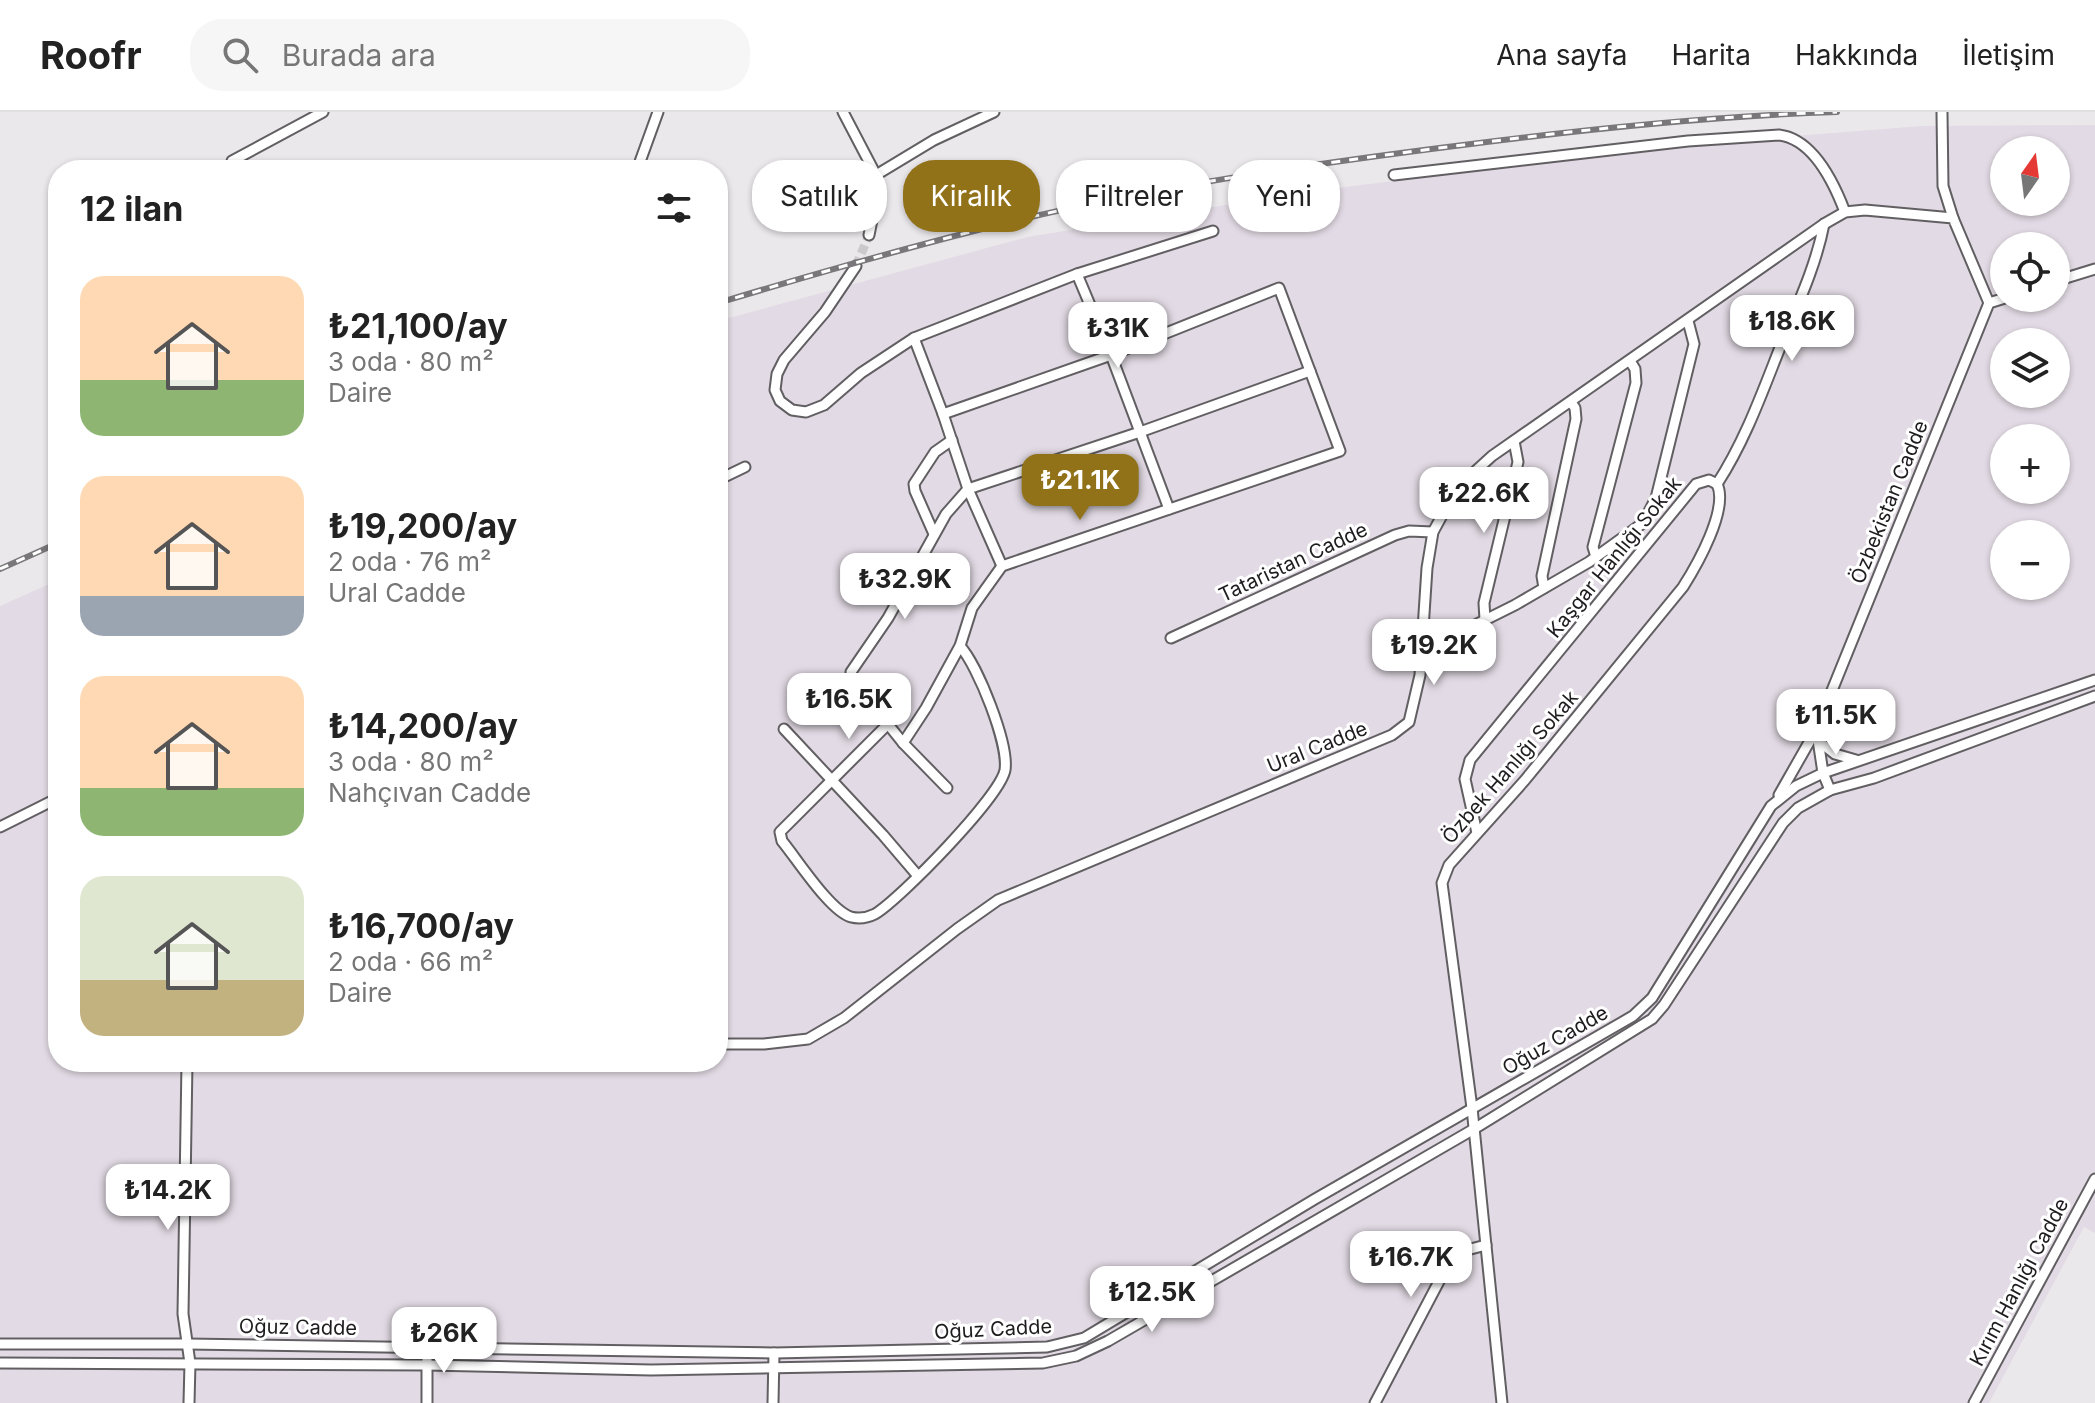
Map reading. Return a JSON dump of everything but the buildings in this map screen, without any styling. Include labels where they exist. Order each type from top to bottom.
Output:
[{"type":"street","points":[[234,160],[323,112]]},
{"type":"street","points":[[641,160],[658,112]]},
{"type":"street","points":[[843,112],[868,160]]},
{"type":"street","points":[[887,168],[934,140],[994,112]]},
{"type":"street","points":[[1942,113],[1943,186],[1953,218],[1989,303]]},
{"type":"street","points":[[1394,175],[1688,141],[1779,135],[1792,137],[1808,148],[1839,196],[1845,212]]},
{"type":"street","name":"Ural Cadde","points":[[728,1044],[808,1039],[844,1018],[998,900],[1392,735],[1409,722],[1420,675],[1427,568],[1433,532],[1457,488],[1492,456],[1845,212],[1865,210],[1953,218]]},
{"type":"street","points":[[1717,484],[1739,450],[1809,274],[1824,224]]},
{"type":"street","points":[[856,266],[825,312],[784,360],[777,374],[775,390],[780,401],[792,410],[806,412],[824,405],[861,373],[914,338],[1077,274],[1213,231]]},
{"type":"street","points":[[2070,277],[2095,269]]},
{"type":"street","points":[[1077,274],[1169,509]]},
{"type":"street","points":[[903,743],[960,646],[972,608],[1002,566],[1340,451],[1279,288],[1111,355],[943,414]]},
{"type":"street","name":"Özbekistan Cadde","points":[[1776,799],[1817,735],[1989,303]]},
{"type":"street","points":[[1422,645],[1455,635],[1485,620],[1596,557],[1638,528],[1653,505],[1694,344],[1688,321]]},
{"type":"street","points":[[914,338],[968,489],[1002,566]]},
{"type":"street","points":[[1596,557],[1593,547],[1636,383],[1635,369],[1630,361]]},
{"type":"street","points":[[947,788],[903,743],[854,682],[851,672],[888,618],[946,514],[968,489],[1310,371]]},
{"type":"street","points":[[1544,588],[1542,576],[1576,419],[1571,402]]},
{"type":"street","points":[[934,534],[914,484],[935,452],[952,440]]},
{"type":"street","points":[[1485,620],[1484,603],[1518,462],[1514,441]]},
{"type":"street","points":[[728,475],[745,467]]},
{"type":"street","name":"Kaşgar Hanlığı Sokak","points":[[1477,833],[1465,779],[1470,760],[1696,484],[1709,480],[1717,484]]},
{"type":"street","name":"Özbek Hanlığı Sokak","points":[[1474,1129],[1441,890],[1443,876],[1449,865],[1525,780],[1683,587],[1700,558],[1714,523],[1720,493],[1717,484]]},
{"type":"street","name":"Tataristan Cadde","points":[[1171,638],[1395,535],[1409,531],[1433,532]]},
{"type":"street","points":[[889,723],[782,829],[780,835],[831,902],[847,915],[866,917],[882,909],[942,853],[993,792],[1004,772],[1003,748],[996,721],[974,664],[960,646]]},
{"type":"street","name":"Oğuz Cadde","points":[[0,1344],[774,1353],[1047,1347],[1084,1338],[1649,1004],[1776,799],[1823,773],[2095,680]]},
{"type":"street","name":"Oğuz Cadde","points":[[0,1363],[427,1365],[651,1370],[1043,1363],[1076,1356],[1108,1341],[1474,1129],[1652,1019],[1783,823],[1798,808],[1830,790],[1888,773],[2095,696]]},
{"type":"street","points":[[784,729],[918,876]]},
{"type":"street","points":[[1817,735],[1835,754],[1859,761]]},
{"type":"street","points":[[1817,735],[1823,773],[1830,790]]},
{"type":"street","points":[[0,827],[48,803]]},
{"type":"street","points":[[187,1072],[183,1314],[190,1363],[189,1403]]},
{"type":"street","points":[[1474,1129],[1502,1403]]},
{"type":"street","name":"Kırım Hanlığı Cadde","points":[[1974,1403],[2095,1179]]},
{"type":"street","points":[[1375,1403],[1445,1270],[1463,1251],[1486,1245]]},
{"type":"street","points":[[427,1347],[427,1403]]},
{"type":"street","points":[[773,1403],[774,1353]]},
{"type":"shaded area","points":[[2095,125],[2095,1233],[2084,1227],[1989,1403],[0,1403],[0,606],[48,584],[48,1072],[728,1072],[728,318],[1027,237],[1058,232],[1212,232],[1212,207],[1228,205],[1228,232],[1340,232],[1340,188],[1690,144],[1922,126]]},
{"type":"tunnel","points":[[856,266],[869,235]]},
{"type":"railway","points":[[728,300],[1010,222],[1122,197],[1235,177],[1510,139],[1696,120],[1837,112]]},
{"type":"railway","points":[[0,569],[48,547]]}]
